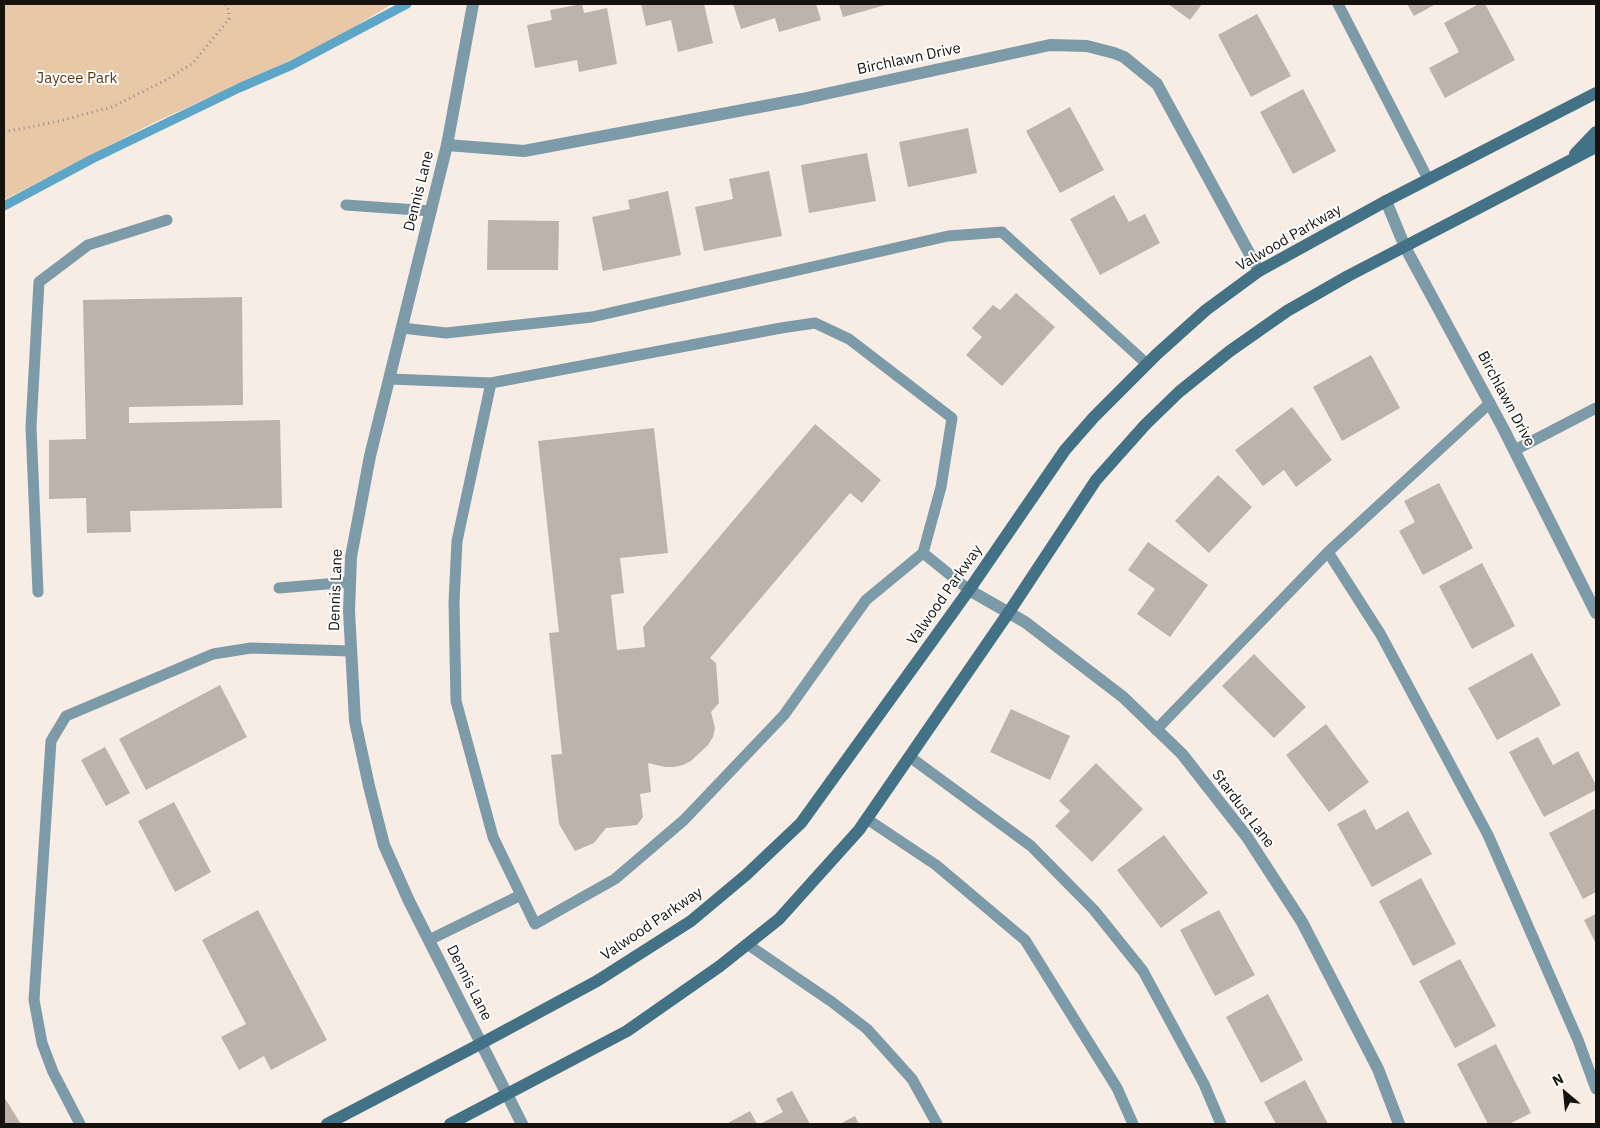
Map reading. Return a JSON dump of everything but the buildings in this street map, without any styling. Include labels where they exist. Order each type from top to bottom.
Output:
[{"type":"main road","name":"Valwood Parkway","points":[[327,1124],[597,981],[691,921],[746,875],[801,824],[969,590],[1064,450],[1147,364],[1206,310],[1259,271],[1386,201],[1596,93]]},
{"type":"main road","points":[[1566,163],[1596,132]]},
{"type":"main road","points":[[450,1124],[627,1031],[720,966],[779,919],[867,819],[1009,612],[1096,480],[1145,425],[1180,392],[1230,351],[1287,310],[1348,276],[1596,147]]},
{"type":"street","name":"Dennis Lane","points":[[473,4],[448,145],[370,456],[351,557],[349,611],[355,721],[384,845],[408,901],[522,1124]]},
{"type":"street","name":"Birchlawn Drive","points":[[448,145],[524,151],[802,99],[1050,45],[1087,46],[1124,57],[1157,84],[1259,271]]},
{"type":"street","name":"Birchlawn Drive","points":[[1386,201],[1405,247],[1490,403],[1596,613]]},
{"type":"street","name":"Stardust Lane","points":[[969,590],[1025,622],[1123,697],[1182,754],[1247,837],[1302,922],[1378,1069],[1399,1124]]},
{"type":"lane","points":[[1338,4],[1428,179]]},
{"type":"lane","points":[[346,205],[431,211]]},
{"type":"lane","points":[[38,592],[31,427],[39,282],[88,245],[167,220]]},
{"type":"lane","points":[[402,328],[446,333],[592,317],[948,236],[1002,232],[1147,364]]},
{"type":"lane","points":[[390,379],[491,383],[771,330],[815,324],[850,339],[952,418],[941,487],[923,553],[866,600],[784,715],[684,820],[615,879],[535,924],[493,837],[456,701],[454,602],[457,541],[491,383]]},
{"type":"lane","points":[[1156,730],[1328,552],[1490,403]]},
{"type":"lane","points":[[1514,450],[1596,408]]},
{"type":"lane","points":[[1328,552],[1381,635],[1488,836],[1578,1040],[1596,1089]]},
{"type":"lane","points":[[923,553],[969,590]]},
{"type":"lane","points":[[279,588],[350,582]]},
{"type":"lane","points":[[80,1124],[53,1072],[42,1043],[34,1000],[51,741],[66,716],[213,654],[251,648],[351,651]]},
{"type":"lane","points":[[910,757],[1031,846],[1094,910],[1143,971],[1204,1084],[1221,1124]]},
{"type":"lane","points":[[867,819],[936,865],[1025,940],[1117,1088],[1134,1124]]},
{"type":"lane","points":[[429,940],[521,895]]},
{"type":"lane","points":[[747,944],[832,1002],[867,1029],[912,1079],[937,1124]]},
{"type":"path","points":[[4,132],[59,121],[112,107],[168,79],[193,63],[229,19],[229,11],[225,4]]},
{"type":"green space","name":"Jaycee Park","points":[[4,4],[392,4],[326,44],[153,123],[4,200]]},
{"type":"waterway","points":[[4,206],[92,159],[239,88],[292,65],[407,4]]}]
